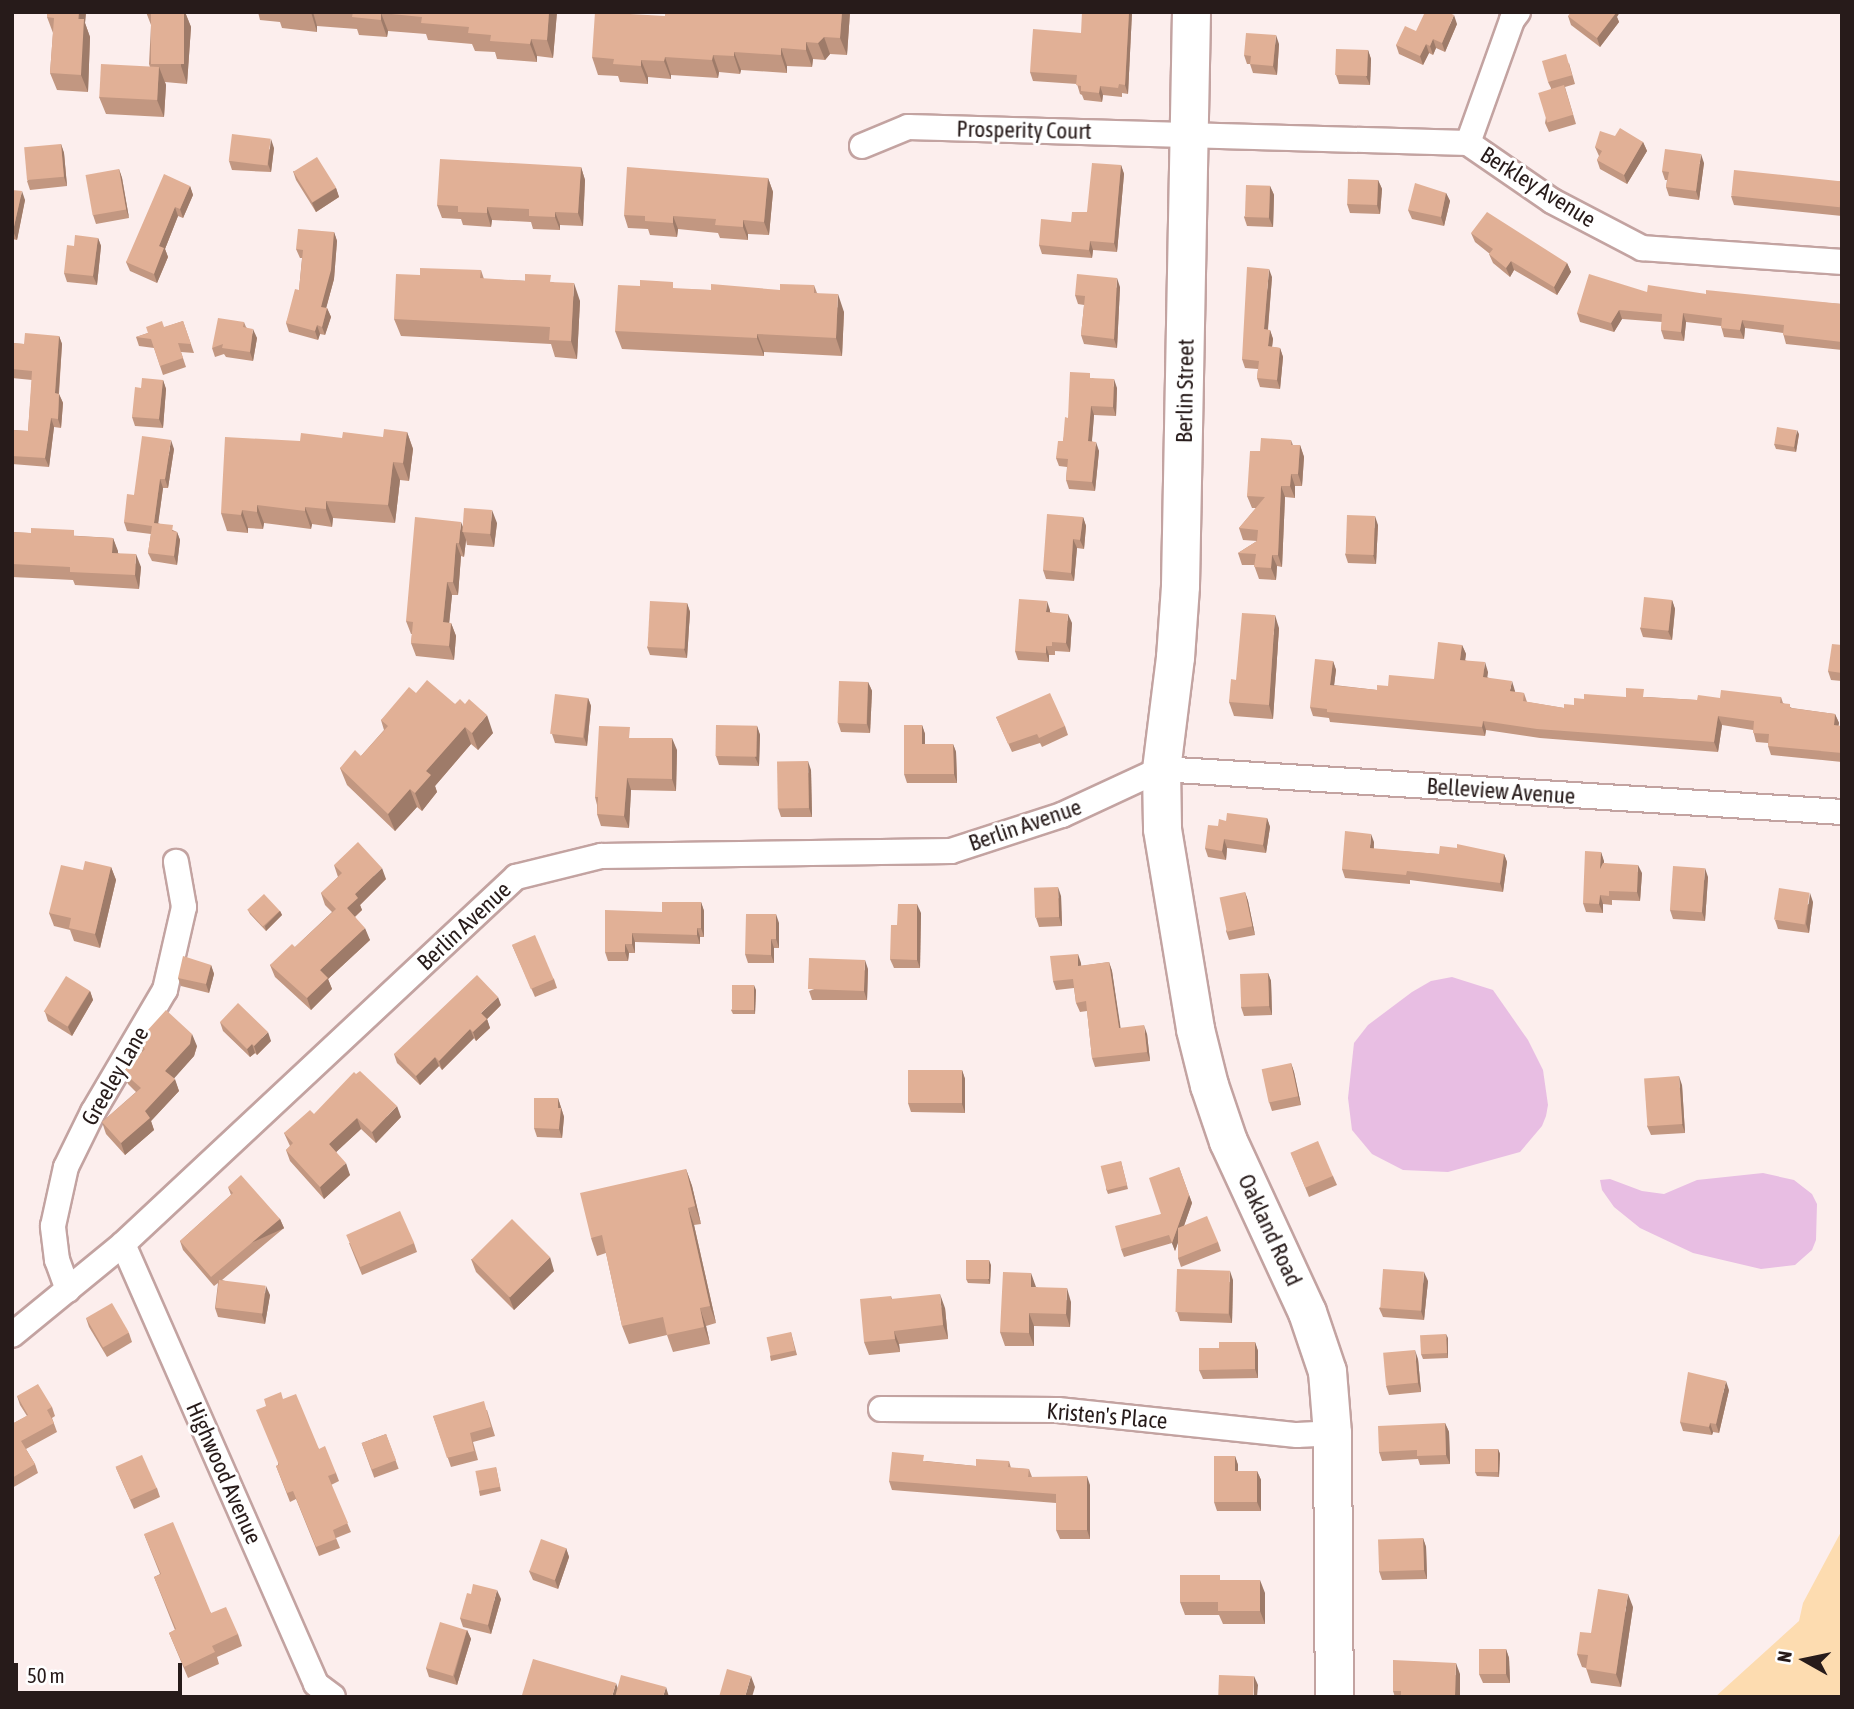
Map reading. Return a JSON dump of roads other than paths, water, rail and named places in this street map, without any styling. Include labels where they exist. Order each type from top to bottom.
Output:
[{"type":"main road","name":"Berlin Street","points":[[1161,769],[1180,586],[1191,12]]},
{"type":"main road","name":"Oakland Road","points":[[1161,769],[1162,829],[1195,1029],[1228,1141],[1307,1312],[1327,1371],[1332,1433],[1334,1697]]},
{"type":"street","points":[[1468,143],[1512,20],[1518,12]]},
{"type":"street","name":"Prosperity Court","points":[[862,146],[908,127],[1189,134]]},
{"type":"street","name":"Berkley Avenue","points":[[1189,134],[1468,143],[1552,201],[1642,248],[1842,262]]},
{"type":"street","name":"Belleview Avenue","points":[[1161,769],[1842,812]]},
{"type":"street","name":"Berlin Avenue","points":[[12,1335],[123,1244],[516,877],[601,856],[951,851],[1062,816],[1161,769]]},
{"type":"street","name":"Greeley Lane","points":[[68,1290],[57,1260],[53,1226],[66,1167],[93,1112],[165,990],[184,908],[176,862]]},
{"type":"street","name":"Highwood Avenue","points":[[123,1244],[316,1684],[333,1697]]},
{"type":"street","name":"Kristen's Place","points":[[881,1409],[1058,1410],[1297,1435],[1332,1433]]}]
